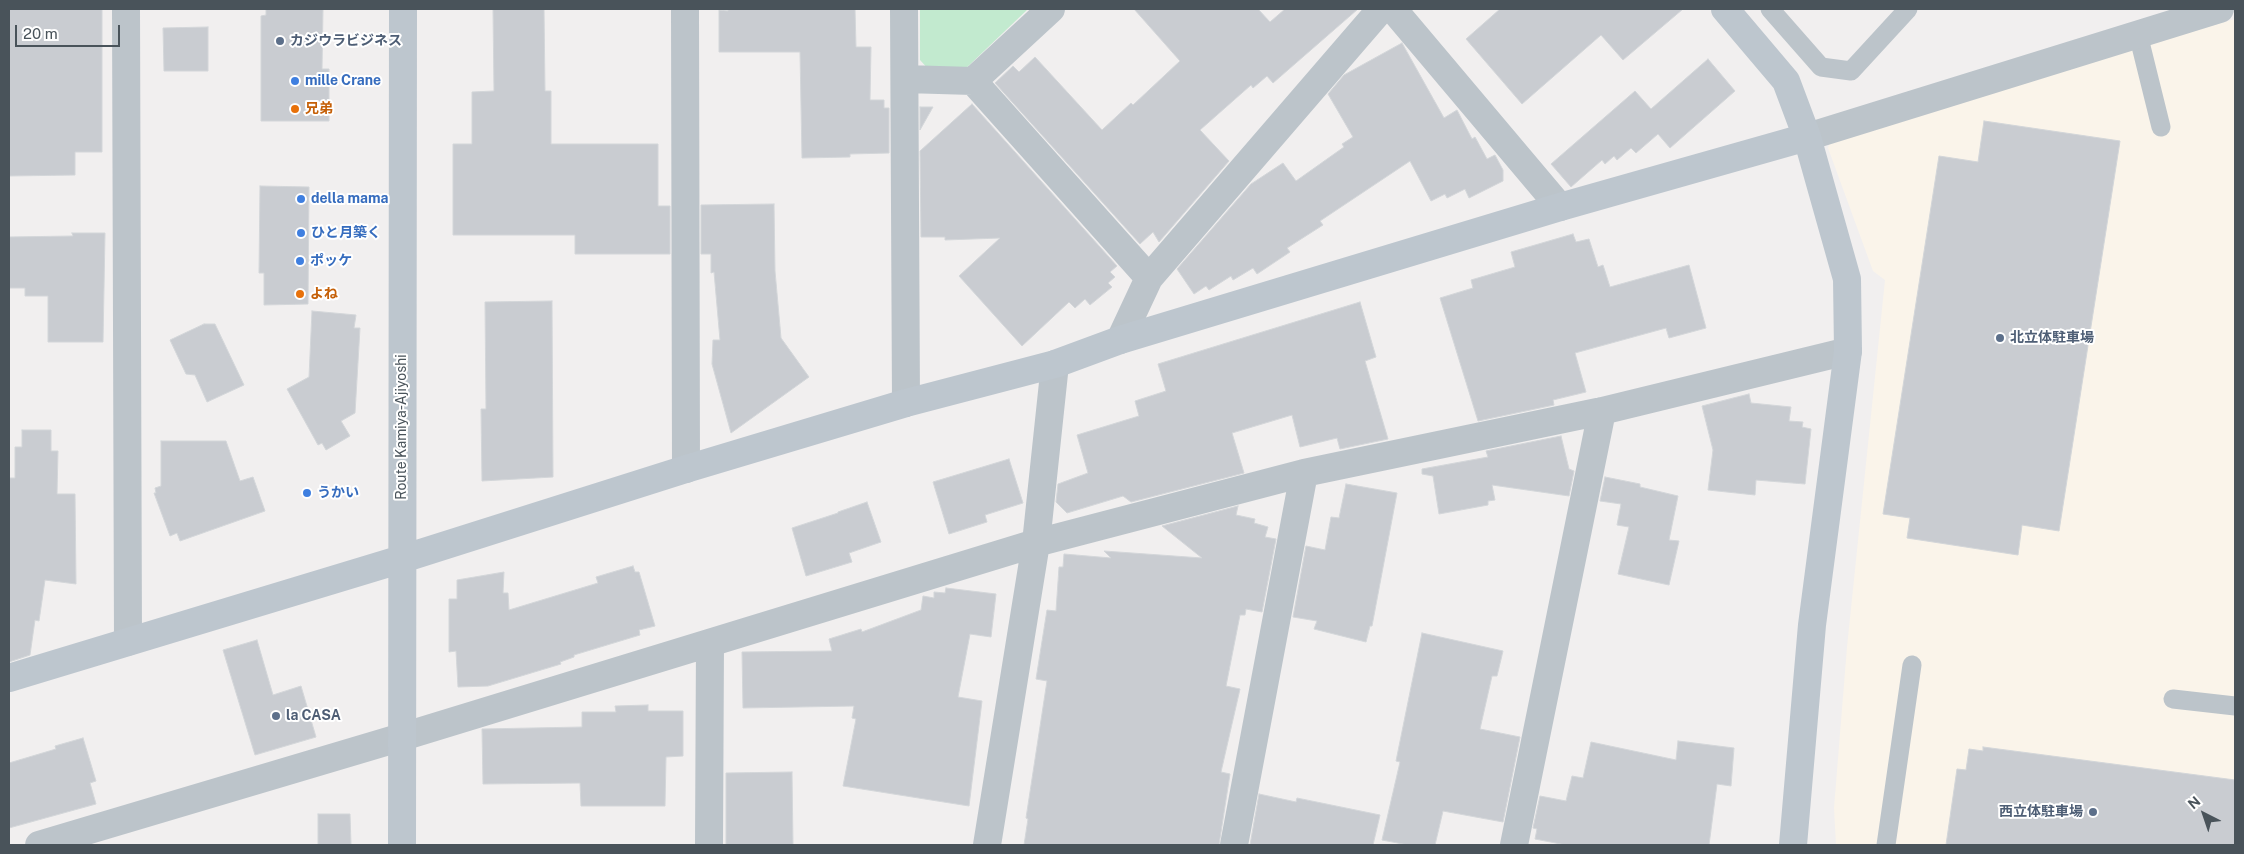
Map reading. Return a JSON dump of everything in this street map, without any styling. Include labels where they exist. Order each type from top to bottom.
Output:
[{"type":"street","points":[[126,9],[128,642]]},
{"type":"street","name":"Route Kamiya-Ajiyoshi","points":[[402,845],[403,9]]},
{"type":"street","points":[[685,9],[686,469]]},
{"type":"street","points":[[904,9],[906,403]]},
{"type":"street","points":[[905,79],[973,81],[1051,9]]},
{"type":"street","points":[[1120,340],[1149,278],[1381,9]]},
{"type":"street","points":[[1393,9],[1560,207]]},
{"type":"street","points":[[1725,9],[1786,81],[1807,137],[1847,279],[1848,351],[1812,625],[1793,845]]},
{"type":"street","points":[[9,678],[402,559],[686,469],[906,403],[1056,364],[1120,340],[1560,207],[1807,137],[2220,9]]},
{"type":"street","points":[[973,81],[1149,278]]},
{"type":"street","points":[[39,845],[77,840],[1036,543],[1304,473],[1602,411],[1848,351]]},
{"type":"street","points":[[987,845],[1036,543],[1056,364]]},
{"type":"street","points":[[1514,845],[1602,411]]},
{"type":"street","points":[[1234,845],[1304,473]]},
{"type":"street","points":[[709,845],[710,643]]},
{"type":"lane","points":[[1770,9],[1821,68],[1851,71],[1908,9]]},
{"type":"lane","points":[[2138,34],[2161,127]]},
{"type":"lane","points":[[1886,845],[1912,665]]},
{"type":"lane","points":[[2173,699],[2235,706]]},
{"type":"shaded area","points":[[2235,19],[2235,845],[1836,845],[1834,808],[1847,647],[1885,280],[1873,271],[1828,148],[1832,137]]},
{"type":"green space","points":[[920,9],[1028,9],[961,73],[930,71],[920,60]]},
{"type":"building","points":[[9,9],[102,9],[102,152],[75,152],[75,175],[9,176]]},
{"type":"building","points":[[266,9],[323,9],[322,69],[329,69],[329,121],[261,121],[261,16],[266,15]]},
{"type":"building","points":[[493,9],[544,9],[545,91],[551,91],[551,144],[658,144],[658,206],[670,206],[670,254],[575,254],[575,235],[453,235],[453,144],[472,144],[472,92],[494,91]]},
{"type":"building","points":[[728,9],[855,9],[856,47],[871,47],[870,100],[884,100],[884,108],[889,108],[889,153],[850,154],[850,157],[802,158],[800,52],[719,52],[719,10],[728,11]]},
{"type":"building","points":[[1134,9],[1258,9],[1270,22],[1285,9],[1358,9],[1273,83],[1267,76],[1253,88],[1251,85],[1200,130],[1229,161],[1159,242],[1153,232],[1140,244],[995,83],[1013,66],[1019,72],[1035,57],[1102,130],[1131,103],[1133,105],[1180,61]]},
{"type":"building","points":[[1500,9],[1683,9],[1623,60],[1601,35],[1522,104],[1466,39]]},
{"type":"building","points":[[208,27],[208,71],[164,71],[163,28]]},
{"type":"building","points":[[1402,43],[1444,118],[1457,110],[1472,139],[1475,137],[1487,159],[1495,155],[1503,170],[1503,181],[1469,198],[1465,189],[1447,198],[1445,194],[1431,201],[1410,161],[1320,221],[1323,225],[1287,248],[1290,252],[1257,274],[1253,268],[1233,280],[1231,276],[1209,290],[1206,286],[1194,294],[1177,269],[1251,184],[1283,163],[1296,181],[1344,147],[1342,144],[1353,137],[1328,94],[1344,75]]},
{"type":"building","points":[[1708,59],[1735,91],[1670,148],[1658,134],[1636,153],[1631,148],[1617,160],[1614,156],[1605,164],[1602,160],[1571,187],[1551,164],[1635,91],[1651,109]]},
{"type":"building","points":[[972,104],[1117,266],[1110,272],[1115,277],[1108,283],[1112,287],[1090,305],[1085,299],[1075,308],[1069,302],[1022,346],[959,276],[1000,238],[945,240],[945,237],[921,237],[920,151]]},
{"type":"building","points":[[920,107],[933,107],[920,130]]},
{"type":"building","name":"北立体駐車場","points":[[1984,121],[2120,141],[2059,531],[2022,525],[2018,555],[1907,538],[1910,518],[1883,514],[1939,156],[1978,162]]},
{"type":"building","points":[[260,186],[309,187],[308,304],[264,305],[264,273],[259,273]]},
{"type":"building","points":[[774,204],[775,271],[781,338],[809,377],[731,433],[712,364],[713,340],[720,340],[714,272],[711,273],[711,254],[701,254],[701,205]]},
{"type":"building","points":[[72,233],[105,233],[103,342],[48,342],[48,296],[25,296],[25,288],[9,288],[9,237],[73,236]]},
{"type":"building","points":[[1573,234],[1576,242],[1589,239],[1598,267],[1603,265],[1610,287],[1689,265],[1706,328],[1669,338],[1666,328],[1575,353],[1586,392],[1553,400],[1554,405],[1478,421],[1440,298],[1473,288],[1471,280],[1515,267],[1511,252]]},
{"type":"building","points":[[552,301],[553,477],[482,481],[481,409],[486,409],[485,302]]},
{"type":"building","points":[[1360,302],[1376,357],[1365,361],[1388,439],[1340,449],[1337,438],[1300,447],[1292,415],[1232,433],[1244,473],[1131,502],[1123,496],[1067,513],[1056,502],[1058,484],[1088,473],[1077,435],[1139,416],[1135,401],[1166,391],[1158,364]]},
{"type":"building","points":[[312,311],[356,315],[354,328],[360,328],[355,413],[341,421],[350,436],[326,450],[322,443],[318,445],[287,389],[309,377]]},
{"type":"building","points":[[204,324],[215,324],[244,385],[207,402],[195,375],[186,374],[170,340]]},
{"type":"building","points":[[1749,394],[1751,403],[1791,407],[1789,421],[1803,422],[1802,427],[1811,429],[1805,484],[1756,480],[1755,495],[1708,490],[1713,450],[1702,406]]},
{"type":"building","points":[[22,430],[51,430],[51,451],[58,451],[57,494],[75,494],[76,584],[45,580],[39,621],[35,620],[30,655],[9,662],[9,478],[15,478],[15,447],[22,447]]},
{"type":"building","points":[[1561,436],[1569,469],[1574,471],[1569,496],[1492,485],[1495,500],[1488,501],[1488,505],[1439,514],[1433,476],[1422,474],[1422,469],[1488,457],[1486,451]]},
{"type":"building","points":[[161,441],[226,441],[240,481],[253,477],[265,511],[180,541],[177,533],[170,536],[154,493],[156,493],[155,488],[161,486]]},
{"type":"building","points":[[1009,459],[1023,503],[985,515],[987,522],[949,534],[933,482]]},
{"type":"building","points":[[1605,477],[1640,484],[1640,487],[1678,496],[1669,540],[1679,541],[1669,585],[1618,574],[1629,527],[1617,525],[1621,504],[1600,501]]},
{"type":"building","points":[[1346,484],[1397,493],[1372,626],[1370,626],[1366,642],[1314,629],[1317,621],[1293,617],[1306,546],[1325,550],[1331,517],[1339,518]]},
{"type":"building","points":[[867,502],[881,542],[849,553],[852,562],[806,576],[792,528]]},
{"type":"building","points":[[1238,506],[1236,515],[1255,519],[1254,523],[1268,527],[1265,537],[1276,539],[1262,612],[1246,609],[1245,615],[1240,615],[1226,686],[1240,689],[1221,772],[1230,774],[1219,845],[1024,845],[1028,819],[1026,818],[1047,681],[1036,679],[1047,610],[1056,611],[1059,567],[1063,567],[1064,554],[1111,558],[1104,551],[1202,558],[1162,526]]},
{"type":"building","points":[[633,566],[635,572],[639,572],[655,626],[639,630],[640,635],[574,655],[574,657],[560,662],[561,664],[488,686],[458,687],[456,651],[449,652],[449,599],[457,599],[457,580],[504,572],[503,593],[508,593],[509,610],[598,583],[596,577]]},
{"type":"building","points":[[946,588],[996,594],[991,637],[970,634],[958,697],[982,701],[969,806],[843,786],[856,719],[852,718],[854,706],[743,708],[742,652],[832,651],[829,639],[861,629],[862,632],[921,610],[923,596],[934,598],[934,592],[945,593]]},
{"type":"building","points":[[1422,633],[1503,651],[1497,676],[1492,676],[1480,729],[1520,737],[1503,822],[1443,811],[1435,845],[1408,845],[1382,840],[1400,762],[1396,761]]},
{"type":"building","name":"la CASA","points":[[257,640],[273,695],[301,686],[316,737],[255,755],[223,650]]},
{"type":"building","points":[[648,705],[648,711],[683,711],[683,756],[666,757],[665,806],[581,806],[580,783],[483,784],[482,729],[582,727],[582,712],[616,712],[615,706]]},
{"type":"building","points":[[83,738],[96,781],[90,783],[96,804],[9,828],[9,763],[56,749],[55,746]]},
{"type":"building","points":[[1678,741],[1734,748],[1731,786],[1717,784],[1709,845],[1566,845],[1535,839],[1537,829],[1533,828],[1540,796],[1566,801],[1572,776],[1583,778],[1591,742],[1676,760]]},
{"type":"building","name":"西立体駐車場","points":[[1983,747],[2235,780],[2235,845],[1946,845],[1957,769],[1966,770],[1969,749],[1983,751]]},
{"type":"building","points":[[792,772],[793,845],[726,845],[726,773]]},
{"type":"building","points":[[1259,794],[1296,802],[1297,798],[1380,815],[1373,845],[1250,845]]},
{"type":"building","points":[[318,814],[350,814],[351,845],[318,845]]},
{"type":"place","name":"カジウラビジネス","points":[[280,41]]},
{"type":"place","name":"mille Crane","points":[[295,81]]},
{"type":"place","name":"兄弟","points":[[295,109]]},
{"type":"place","name":"della mama","points":[[301,199]]},
{"type":"place","name":"ひと月築く","points":[[301,233]]},
{"type":"place","name":"ポッケ","points":[[300,261]]},
{"type":"place","name":"よね","points":[[300,294]]},
{"type":"place","name":"北立体駐車場","points":[[2000,338]]},
{"type":"place","name":"うかい","points":[[307,493]]},
{"type":"place","name":"la CASA","points":[[276,716]]},
{"type":"place","name":"西立体駐車場","points":[[2093,812]]}]
